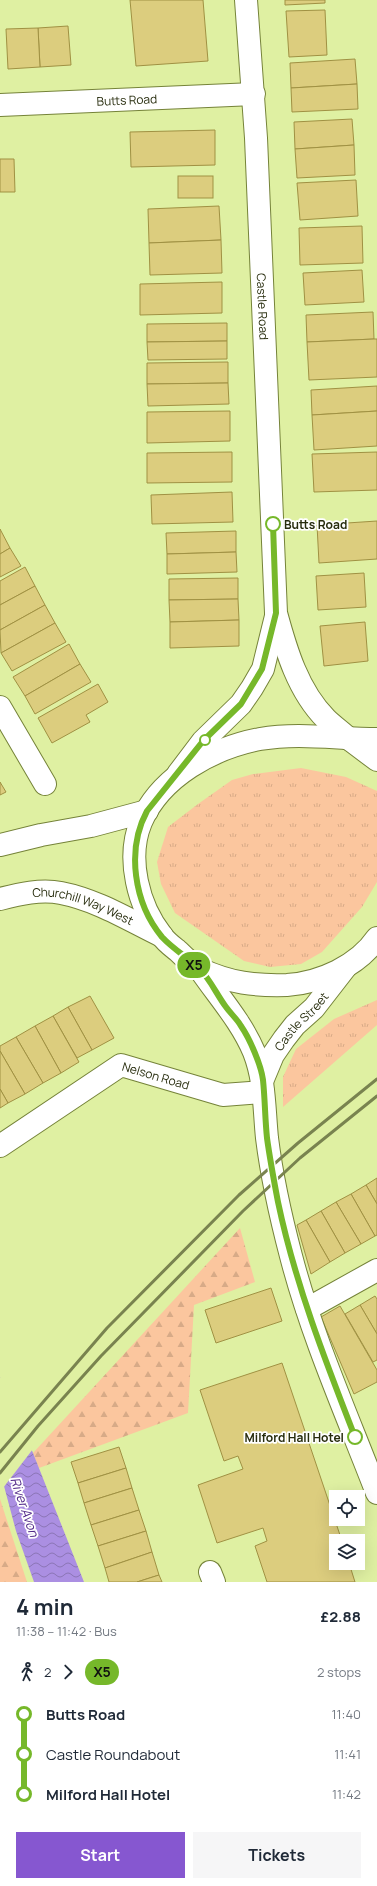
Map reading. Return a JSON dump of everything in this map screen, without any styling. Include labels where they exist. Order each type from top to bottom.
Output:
[{"type":"main road","name":"Castle Road","points":[[246,0],[254,94],[276,613]]},
{"type":"main road","name":"Butts Road","points":[[0,104],[254,94]]},
{"type":"main road","points":[[276,613],[289,656],[303,688],[325,718],[349,739],[377,760]]},
{"type":"main road","points":[[276,613],[262,669],[252,688],[241,704],[203,741],[178,774],[160,794],[147,811],[141,822],[136,837],[134,858],[139,888],[147,912],[162,936],[184,958],[199,968],[239,983],[259,986],[304,984],[345,968],[371,946],[377,938]]},
{"type":"main road","points":[[0,707],[45,784]]},
{"type":"main road","points":[[178,774],[209,756],[238,745],[260,739],[309,735],[377,740]]},
{"type":"main road","points":[[0,845],[41,835],[91,826],[147,811]]},
{"type":"main road","name":"Churchill Way West","points":[[0,899],[25,893],[60,892],[97,904],[162,936]]},
{"type":"main road","name":"Castle Street","points":[[199,968],[241,1026],[254,1052],[263,1085],[267,1139],[278,1203],[292,1258],[307,1309],[377,1493]]},
{"type":"main road","name":"Castle Street","points":[[263,1085],[273,1055],[284,1039],[295,1025],[314,1008],[345,968]]},
{"type":"main road","name":"Nelson Road","points":[[0,1146],[121,1065],[223,1094],[263,1085]]},
{"type":"main road","points":[[307,1309],[377,1270]]},
{"type":"green space","points":[[301,768],[346,777],[377,791],[377,882],[362,907],[322,952],[301,964],[270,967],[244,961],[175,913],[161,884],[157,862],[168,827],[232,780],[253,774]]},
{"type":"green space","points":[[377,1000],[377,1025],[283,1107],[283,1077],[296,1049],[334,1019]]},
{"type":"green space","points":[[240,1228],[255,1282],[194,1305],[188,1413],[39,1468],[33,1453]]},
{"type":"green space","points":[[0,1499],[27,1582],[0,1582]]},
{"type":"water","name":"River Avon","points":[[0,1377],[33,1453],[84,1582],[34,1582],[16,1531],[0,1471]]},
{"type":"pier","points":[[2,1376],[33,1449],[3,1488],[0,1478],[0,1378]]},
{"type":"building","points":[[130,0],[203,0],[208,61],[136,66]]},
{"type":"building","points":[[285,0],[325,0],[325,3],[285,5]]},
{"type":"building","points":[[325,10],[327,55],[289,57],[286,11]]},
{"type":"building","points":[[68,26],[71,65],[40,67],[38,28]]},
{"type":"building","points":[[38,28],[40,67],[8,69],[6,29]]},
{"type":"building","points":[[355,59],[357,84],[291,88],[290,63]]},
{"type":"building","points":[[357,84],[358,109],[292,112],[291,88]]},
{"type":"building","points":[[352,119],[354,145],[295,149],[294,122]]},
{"type":"building","points":[[215,130],[215,165],[131,167],[130,132]]},
{"type":"building","points":[[354,145],[355,175],[297,178],[295,149]]},
{"type":"building","points":[[0,159],[14,159],[15,192],[0,192]]},
{"type":"building","points":[[178,176],[213,176],[213,198],[178,198]]},
{"type":"building","points":[[356,180],[358,216],[300,220],[297,183]]},
{"type":"building","points":[[219,206],[221,240],[149,243],[148,209]]},
{"type":"building","points":[[362,226],[363,263],[300,265],[299,228]]},
{"type":"building","points":[[221,240],[222,273],[150,275],[149,243]]},
{"type":"building","points":[[362,270],[364,302],[305,305],[303,273]]},
{"type":"building","points":[[222,282],[222,313],[140,315],[140,284]]},
{"type":"building","points":[[373,312],[374,339],[307,342],[306,315]]},
{"type":"building","points":[[227,323],[227,341],[147,342],[147,324]]},
{"type":"building","points":[[377,339],[377,377],[309,380],[307,342]]},
{"type":"building","points":[[227,341],[227,359],[148,360],[147,342]]},
{"type":"building","points":[[228,362],[228,383],[147,384],[147,363]]},
{"type":"building","points":[[228,383],[229,404],[148,406],[147,384]]},
{"type":"building","points":[[377,386],[377,411],[312,415],[311,390]]},
{"type":"building","points":[[230,411],[230,441],[147,443],[147,412]]},
{"type":"building","points":[[377,411],[377,446],[314,450],[312,415]]},
{"type":"building","points":[[232,452],[232,482],[147,483],[147,453]]},
{"type":"building","points":[[377,452],[377,490],[314,492],[312,454]]},
{"type":"building","points":[[232,492],[233,522],[152,524],[151,495]]},
{"type":"building","points":[[377,521],[377,559],[319,563],[317,525]]},
{"type":"building","points":[[0,529],[10,548],[0,554]]},
{"type":"building","points":[[236,531],[236,552],[167,554],[166,533]]},
{"type":"building","points":[[10,548],[21,566],[0,577],[0,554]]},
{"type":"building","points":[[236,552],[237,572],[167,574],[167,554]]},
{"type":"building","points":[[25,567],[35,586],[0,605],[0,581]]},
{"type":"building","points":[[364,573],[366,607],[318,610],[316,576]]},
{"type":"building","points":[[238,578],[238,599],[169,600],[169,579]]},
{"type":"building","points":[[35,586],[45,605],[0,630],[0,605]]},
{"type":"building","points":[[238,599],[239,620],[170,622],[169,600]]},
{"type":"building","points":[[45,605],[55,623],[1,653],[0,630]]},
{"type":"building","points":[[239,620],[239,646],[170,648],[170,622]]},
{"type":"building","points":[[365,622],[368,661],[324,666],[320,626]]},
{"type":"building","points":[[55,623],[66,642],[12,671],[1,653]]},
{"type":"building","points":[[69,644],[80,664],[25,696],[13,677]]},
{"type":"building","points":[[80,664],[91,682],[35,714],[25,696]]},
{"type":"building","points":[[98,684],[108,702],[86,715],[90,722],[52,743],[38,718]]},
{"type":"building","points":[[0,782],[6,792],[0,795]]},
{"type":"building","points":[[90,996],[114,1038],[92,1050],[68,1007]]},
{"type":"building","points":[[68,1007],[92,1050],[77,1058],[53,1016]]},
{"type":"building","points":[[53,1016],[79,1062],[61,1073],[35,1026]]},
{"type":"building","points":[[35,1026],[61,1073],[43,1083],[16,1037]]},
{"type":"building","points":[[16,1037],[43,1083],[25,1094],[0,1051],[0,1046]]},
{"type":"building","points":[[0,1051],[25,1094],[8,1103],[0,1089]]},
{"type":"building","points":[[0,1089],[8,1103],[0,1108]]},
{"type":"building","points":[[377,1178],[377,1204],[366,1185]]},
{"type":"building","points":[[366,1185],[377,1204],[377,1235],[375,1236],[351,1194]]},
{"type":"building","points":[[351,1194],[375,1236],[361,1244],[336,1202]]},
{"type":"building","points":[[336,1202],[361,1244],[345,1253],[321,1211]]},
{"type":"building","points":[[321,1211],[345,1253],[330,1262],[306,1220]]},
{"type":"building","points":[[306,1220],[330,1262],[311,1274],[297,1225]]},
{"type":"building","points":[[271,1288],[282,1321],[216,1343],[205,1310]]},
{"type":"building","points":[[375,1296],[377,1299],[377,1334],[360,1305]]},
{"type":"building","points":[[360,1305],[377,1334],[377,1360],[373,1362],[345,1314]]},
{"type":"building","points":[[340,1306],[377,1370],[377,1382],[354,1394],[321,1317]]},
{"type":"building","points":[[282,1363],[329,1502],[329,1526],[337,1526],[340,1534],[329,1534],[329,1570],[351,1570],[355,1582],[267,1582],[255,1546],[267,1541],[263,1528],[217,1543],[198,1485],[243,1469],[238,1456],[224,1461],[200,1390]]},
{"type":"building","points":[[119,1447],[126,1468],[78,1483],[71,1462]]},
{"type":"building","points":[[126,1468],[132,1488],[84,1503],[78,1483]]},
{"type":"building","points":[[132,1488],[139,1510],[91,1525],[84,1503]]},
{"type":"building","points":[[139,1510],[146,1531],[98,1546],[91,1525]]},
{"type":"building","points":[[146,1531],[152,1552],[105,1568],[98,1546]]},
{"type":"building","points":[[152,1552],[159,1575],[137,1582],[109,1582],[105,1568]]},
{"type":"building","points":[[159,1575],[162,1582],[137,1582]]},
{"type":"railway","points":[[0,1452],[107,1328],[239,1195],[298,1143],[377,1079]]},
{"type":"railway","points":[[0,1473],[38,1426],[101,1356],[243,1211],[300,1158],[377,1096]]},
{"type":"bus line","name":"X5","points":[[273,524],[276,613],[262,669],[252,688],[241,704],[203,741],[147,811],[141,822],[136,837],[134,858],[139,888],[147,912],[162,936],[184,958],[199,968],[241,1026],[254,1052],[263,1078],[267,1139],[278,1203],[292,1258],[307,1309],[355,1437]]},
{"type":"place","name":"Butts Road","points":[[273,524]]},
{"type":"place","name":"Milford Hall Hotel","points":[[355,1437]]}]
